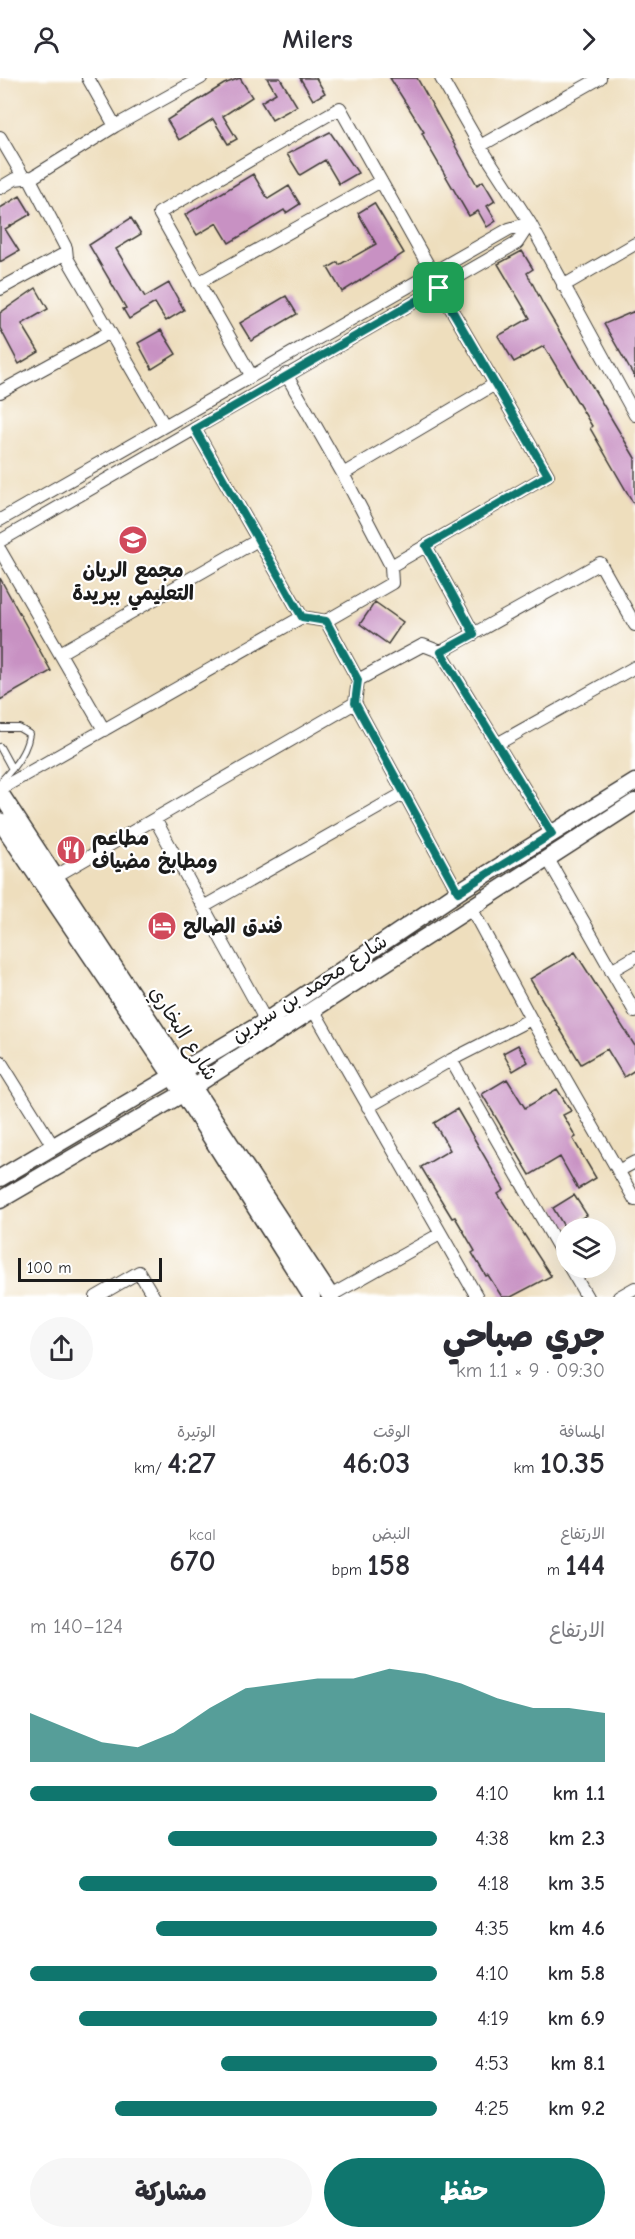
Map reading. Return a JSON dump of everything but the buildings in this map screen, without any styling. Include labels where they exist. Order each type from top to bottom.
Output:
[{"type":"street","points":[[88,78],[115,126]]},
{"type":"street","points":[[0,188],[26,178],[201,78]]},
{"type":"street","points":[[441,78],[480,146],[530,223],[635,415]]},
{"type":"street","points":[[480,146],[600,78]]},
{"type":"street","points":[[251,375],[159,213],[340,108],[433,274]]},
{"type":"street","points":[[0,137],[26,178],[164,425]]},
{"type":"street","points":[[198,283],[381,181]]},
{"type":"street","points":[[0,520],[509,229],[530,223]]},
{"type":"street","points":[[0,541],[286,374],[517,243],[530,223]]},
{"type":"street","points":[[563,286],[634,248]]},
{"type":"street","points":[[0,289],[66,253]]},
{"type":"street","points":[[391,566],[548,475],[439,288]]},
{"type":"street","points":[[0,392],[110,332]]},
{"type":"street","points":[[0,791],[104,729],[302,617],[326,621],[392,583],[391,566],[343,474],[286,374]]},
{"type":"street","points":[[343,474],[495,384]]},
{"type":"street","points":[[195,429],[302,617]]},
{"type":"street","points":[[60,653],[258,540]]},
{"type":"street","points":[[426,546],[474,634]]},
{"type":"street","points":[[0,550],[104,729]]},
{"type":"street","points":[[441,652],[600,563],[635,626]]},
{"type":"street","points":[[326,621],[358,680],[355,703],[458,892]]},
{"type":"street","points":[[358,680],[423,645],[441,652],[552,834]]},
{"type":"street","points":[[497,744],[635,667]]},
{"type":"street","points":[[56,876],[355,703]]},
{"type":"street","name":"شارع محمد بن سيرين","points":[[0,1178],[266,1021],[458,892],[635,782]]},
{"type":"street","name":"شارع البخاري","points":[[0,791],[56,876],[188,1090],[330,1296]]},
{"type":"street","points":[[205,906],[404,793]]},
{"type":"street","name":"شارع محمد بن سيرين","points":[[0,1200],[188,1090],[314,1011],[470,906],[548,859],[635,802]]},
{"type":"street","points":[[154,819],[205,906],[266,1021]]},
{"type":"street","name":"شارع البخاري","points":[[0,821],[177,1073]]},
{"type":"street","points":[[548,859],[635,1012]]},
{"type":"street","points":[[470,906],[531,1019],[635,1200]]},
{"type":"street","points":[[611,970],[635,957]]},
{"type":"street","points":[[314,1011],[477,1297]]},
{"type":"street","points":[[368,1107],[451,1060],[531,1019]]},
{"type":"street","points":[[451,1060],[556,1243]]},
{"type":"street","points":[[0,1061],[53,1146]]},
{"type":"street","name":"شارع البخاري","points":[[188,1090],[312,1297]]},
{"type":"street","points":[[618,1171],[635,1162]]},
{"type":"street","points":[[330,1296],[440,1234]]},
{"type":"street","points":[[96,1297],[139,1272],[154,1297]]},
{"type":"street","points":[[576,1278],[587,1297]]},
{"type":"street","points":[[619,1297],[634,1291]]},
{"type":"lane","points":[[0,728],[19,728],[29,734],[28,741],[12,769],[0,783]]},
{"type":"lane","points":[[0,747],[12,769]]},
{"type":"place","name":"مجمع الريان التعليمي ببريدة","points":[[133,540]]},
{"type":"place","name":"مطاعم ومطابخ مضياف","points":[[71,850]]},
{"type":"place","name":"فندق الصالح","points":[[162,926]]},
{"type":"route","points":[[439,288],[548,475],[426,546],[474,634],[441,652],[552,834],[458,892],[355,703],[358,680],[326,621],[302,617],[195,429],[286,374],[439,288]]}]
